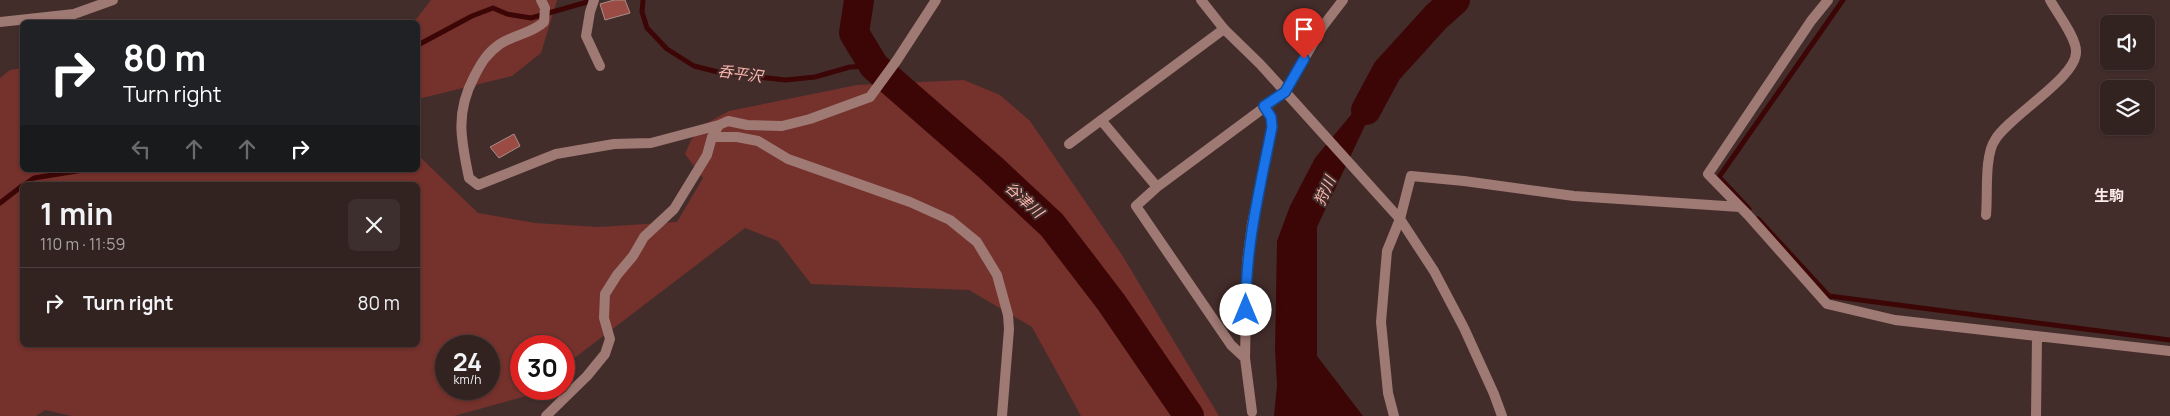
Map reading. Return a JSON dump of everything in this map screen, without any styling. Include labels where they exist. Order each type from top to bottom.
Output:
[{"type":"street","points":[[0,22],[74,14],[113,0]]},
{"type":"street","points":[[542,0],[545,8],[544,22],[535,31],[516,35],[484,58],[465,94],[461,122],[463,148],[469,178],[478,185],[556,154],[614,144],[651,143],[728,121],[747,125],[782,126],[810,119],[870,97],[897,60],[936,0]]},
{"type":"street","points":[[594,0],[586,36],[600,66]]},
{"type":"street","points":[[1201,0],[1224,29],[1285,92],[1400,219],[1434,271],[1464,328],[1502,416]]},
{"type":"street","points":[[1245,358],[1230,345],[1136,206],[1157,187],[1285,92],[1323,26],[1343,0]]},
{"type":"street","points":[[1828,0],[1811,22],[1708,174],[1827,304],[1895,320],[2170,351]]},
{"type":"street","points":[[1986,215],[1990,150],[1995,139],[2048,90],[2071,67],[2075,60],[2074,41],[2050,0]]},
{"type":"street","points":[[1069,144],[1224,29]]},
{"type":"street","points":[[1252,412],[1245,358],[1247,262],[1252,224],[1272,127],[1271,117],[1264,106]]},
{"type":"street","points":[[1102,120],[1157,187]]},
{"type":"street","points":[[546,416],[587,376],[605,354],[610,339],[604,318],[605,294],[617,275],[634,256],[644,237],[674,209],[707,156],[712,136],[719,125]]},
{"type":"street","points":[[712,136],[737,137],[758,141],[788,159],[910,202],[950,220],[977,242],[997,275],[1008,315],[1010,329],[1002,416]]},
{"type":"street","points":[[1394,416],[1388,393],[1381,322],[1387,251],[1400,219],[1411,176],[1574,196],[1740,207]]},
{"type":"street","points":[[2036,416],[2037,336]]},
{"type":"shaded area","points":[[431,0],[557,0],[541,53],[512,76],[420,99],[420,20],[416,20]]},
{"type":"shaded area","points":[[20,68],[20,172],[420,172],[420,157],[478,213],[535,223],[599,227],[677,222],[703,178],[685,154],[691,140],[707,123],[729,111],[857,85],[964,80],[1000,95],[1030,121],[1122,255],[1219,416],[1081,416],[1032,327],[969,290],[811,284],[778,241],[745,228],[575,358],[575,335],[510,335],[510,400],[512,400],[454,416],[72,416],[45,410],[36,416],[0,416],[0,78],[10,70]]},
{"type":"water","points":[[1395,62],[1317,227],[1317,356],[1363,416],[1274,416],[1277,385],[1275,350],[1277,241],[1290,206],[1315,158]]},
{"type":"building","points":[[614,0],[625,0],[630,13],[605,20],[600,4]]},
{"type":"building","points":[[514,134],[520,146],[499,158],[490,147]]},
{"type":"waterway","name":"呑平沢","points":[[420,44],[472,16],[493,8],[507,14],[531,18],[594,0]]},
{"type":"waterway","name":"呑平沢","points":[[643,0],[642,12],[647,28],[667,49],[694,66],[722,73],[786,80],[815,77],[850,67],[874,66]]},
{"type":"waterway","name":"谷津川","points":[[859,0],[854,33],[874,66],[992,169],[1052,225],[1111,302],[1189,416]]},
{"type":"waterway","name":"狩川","points":[[1366,110],[1387,71],[1436,17],[1455,0]]},
{"type":"waterway","points":[[1749,209],[1719,177],[1843,0]]},
{"type":"waterway","name":"呑平沢","points":[[28,182],[34,178],[71,172]]},
{"type":"waterway","name":"呑平沢","points":[[0,203],[20,188]]},
{"type":"waterway","points":[[1758,219],[1829,296],[2170,340]]},
{"type":"district","name":"生駒","points":[[2109,196]]},
{"type":"route","points":[[1246,310],[1247,262],[1252,224],[1272,127],[1271,117],[1264,106],[1285,92],[1304,59]]}]
